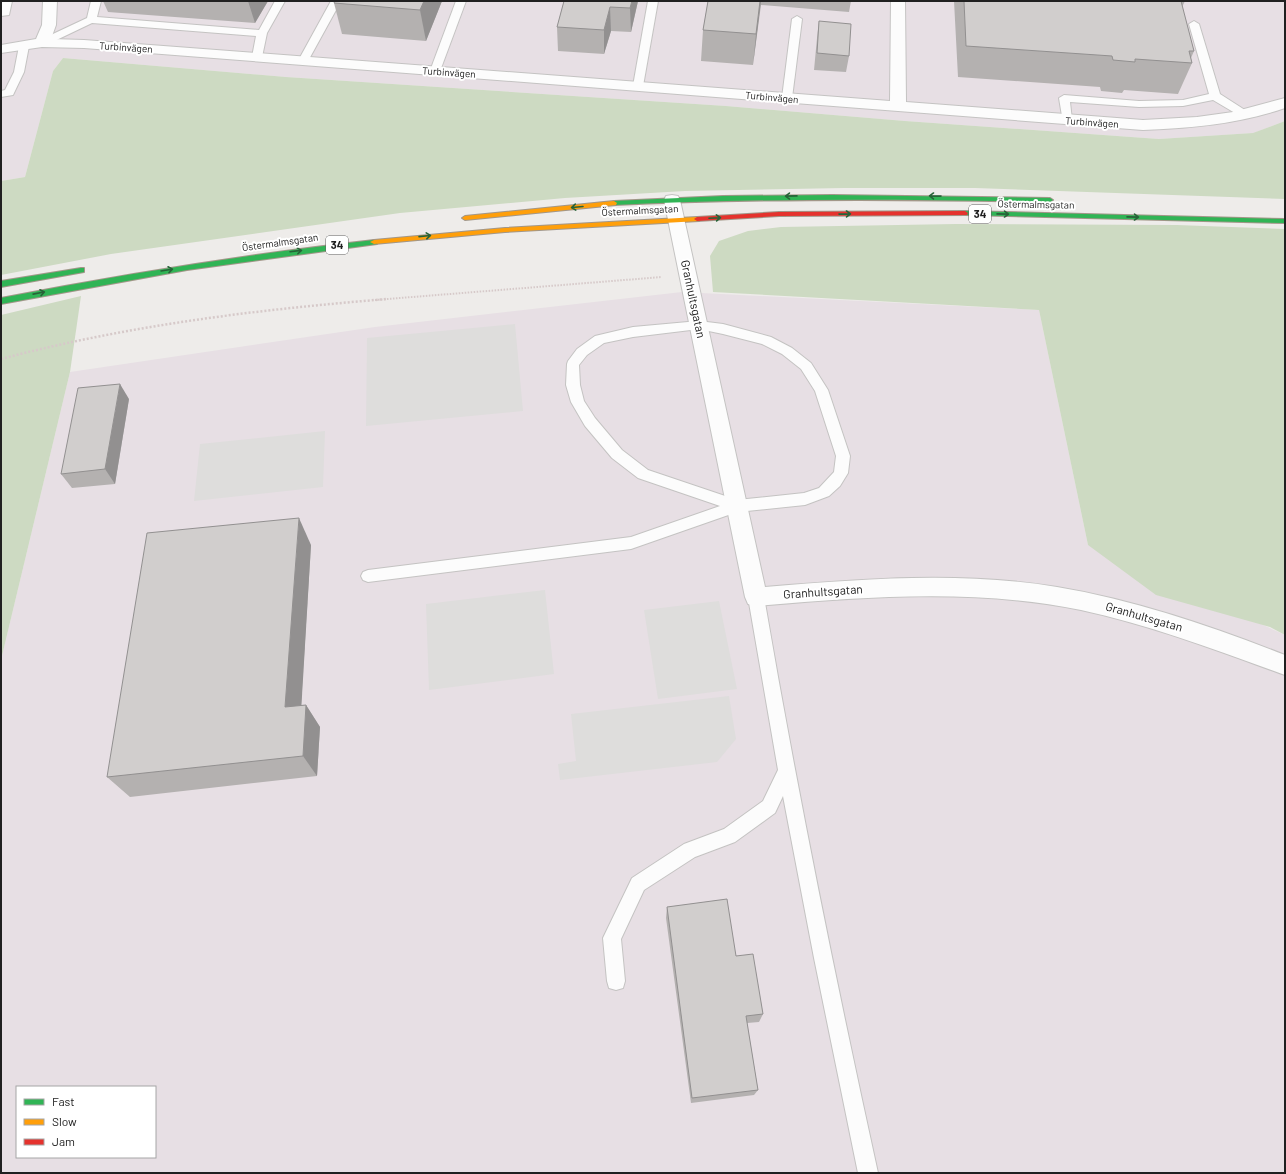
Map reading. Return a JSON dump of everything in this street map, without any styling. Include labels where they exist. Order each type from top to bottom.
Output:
[{"type":"main road","name":"Östermalmsgatan","points":[[1,302],[118,278],[246,257],[360,242],[674,210],[775,196],[865,195],[1060,200]]},
{"type":"main road","name":"Östermalmsgatan","points":[[452,219],[598,205],[778,214],[1020,214],[1285,221]]},
{"type":"main road","points":[[1,284],[89,269]]},
{"type":"street","points":[[42,43],[48,24],[50,1]]},
{"type":"street","points":[[898,1],[898,107]]},
{"type":"street","name":"Turbinvägen","points":[[1,49],[42,43],[84,44],[1143,125],[1176,124],[1213,120],[1244,114],[1285,103]]},
{"type":"street","name":"Granhultsgatan","points":[[674,210],[756,597],[904,587],[1000,590],[1053,597],[1103,606],[1207,636],[1285,665]]},
{"type":"lane","points":[[3,16],[8,1]]},
{"type":"lane","points":[[91,20],[96,1]]},
{"type":"lane","points":[[257,57],[262,33],[280,1]]},
{"type":"lane","points":[[303,61],[336,1]]},
{"type":"lane","points":[[435,71],[461,1]]},
{"type":"lane","points":[[638,86],[653,1]]},
{"type":"lane","points":[[787,98],[797,19]]},
{"type":"lane","points":[[42,43],[91,20],[262,33]]},
{"type":"lane","points":[[1194,24],[1215,96],[1244,114]]},
{"type":"lane","points":[[1,94],[9,93],[19,72],[24,46]]},
{"type":"lane","points":[[1067,120],[1064,98],[1139,104],[1183,104],[1215,96]]},
{"type":"lane","points":[[368,576],[631,542],[737,506],[805,499],[824,492],[835,482],[841,473],[843,456],[821,390],[806,366],[786,350],[766,340],[723,328],[699,325],[633,332],[600,339],[582,352],[573,364],[573,385],[578,402],[590,422],[617,454],[643,474],[737,506]]},
{"type":"lane","points":[[756,597],[785,773],[816,930],[868,1173]]},
{"type":"lane","points":[[616,981],[612,938],[638,884],[690,850],[729,836],[769,807],[785,773]]},
{"type":"path","points":[[1,359],[90,336],[153,324],[242,312],[350,301],[688,275]]},
{"type":"shaded area","points":[[1,1],[1285,1],[1285,121],[1254,133],[1159,139],[905,121],[726,106],[286,77],[63,58],[53,71],[25,177],[1,181]]},
{"type":"shaded area","points":[[682,292],[1039,310],[1088,545],[1285,635],[1285,1173],[1,1173],[1,660],[70,372],[375,327]]},
{"type":"shaded area","points":[[515,324],[523,411],[366,426],[367,338]]},
{"type":"shaded area","points":[[325,431],[323,487],[194,501],[200,444]]},
{"type":"shaded area","points":[[545,590],[554,674],[429,690],[426,604]]},
{"type":"shaded area","points":[[719,601],[737,689],[658,699],[644,610]]},
{"type":"shaded area","points":[[729,696],[736,739],[717,762],[560,780],[558,764],[576,761],[571,714]]},
{"type":"green space","points":[[63,58],[286,77],[726,106],[905,121],[1159,139],[1253,133],[1285,121],[1285,199],[975,188],[844,188],[685,191],[565,198],[400,213],[111,254],[1,275],[1,181],[25,177],[53,71]]},
{"type":"green space","points":[[956,224],[1177,225],[1285,229],[1285,635],[1270,627],[1156,595],[1088,545],[1039,310],[713,292],[710,256],[719,241],[748,231],[781,227]]},
{"type":"green space","points":[[81,296],[70,372],[1,660],[1,315]]},
{"type":"building","points":[[335,1],[424,1],[420,10],[334,3]]},
{"type":"building","points":[[564,1],[632,1],[630,8],[610,7],[604,30],[557,27]]},
{"type":"building","points":[[708,1],[760,1],[756,34],[703,30]]},
{"type":"building","points":[[964,1],[1181,1],[1194,51],[1189,51],[1192,63],[1135,59],[1135,62],[1113,60],[1112,56],[966,46]]},
{"type":"building","points":[[819,21],[851,24],[849,56],[817,53]]},
{"type":"building","points":[[120,384],[105,469],[61,474],[78,388]]},
{"type":"building","points":[[299,518],[285,707],[306,705],[303,756],[107,777],[147,533]]},
{"type":"building","points":[[727,899],[736,956],[753,954],[763,1014],[746,1016],[758,1090],[692,1098],[667,907]]},
{"type":"traffic: fast","points":[[614,203],[778,197],[1050,200]]},
{"type":"traffic: fast","points":[[965,213],[1285,221]]},
{"type":"traffic: fast","points":[[1,301],[187,267],[374,242]]},
{"type":"traffic: fast","points":[[1,284],[81,270]]},
{"type":"traffic: slow","points":[[465,218],[614,203]]},
{"type":"traffic: slow","points":[[374,242],[505,230],[697,219]]},
{"type":"traffic: jam","points":[[697,219],[779,214],[965,213]]}]
